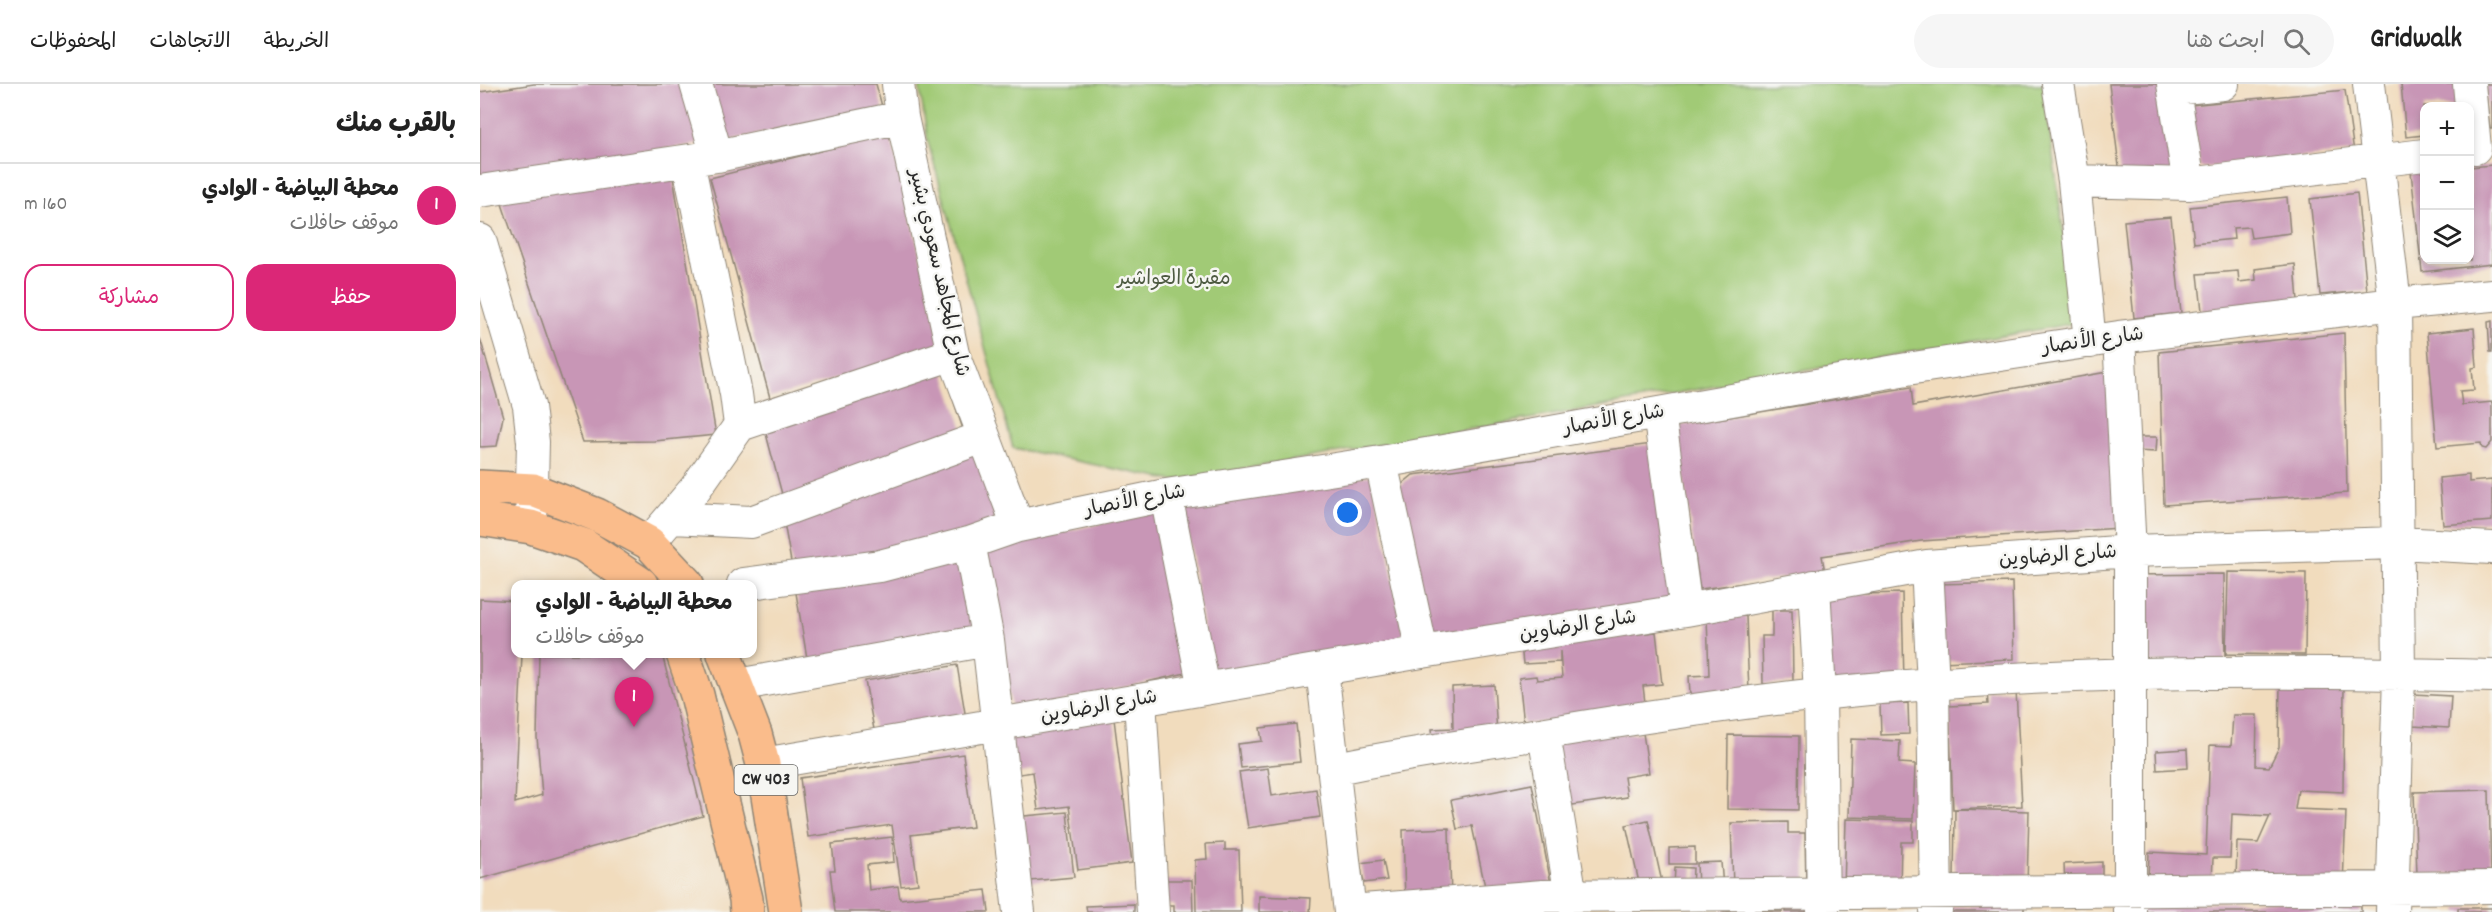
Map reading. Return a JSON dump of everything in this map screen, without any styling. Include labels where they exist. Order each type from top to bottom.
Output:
[{"type":"main road","points":[[480,487],[533,490],[597,515],[649,543],[682,580]]},
{"type":"main road","points":[[480,519],[531,526],[583,545],[634,580]]},
{"type":"main road","name":"CW 403","points":[[684,658],[697,695],[746,899],[747,912]]},
{"type":"main road","name":"CW 403","points":[[726,658],[763,764],[786,912]]},
{"type":"street","points":[[696,84],[703,158],[740,425]]},
{"type":"street","name":"شارع المجاهد سعودي بشير","points":[[898,84],[902,117],[953,354],[1018,526]]},
{"type":"street","points":[[2058,84],[2104,339],[2130,551],[2130,901]]},
{"type":"street","points":[[2189,184],[2173,86],[2223,84]]},
{"type":"street","points":[[2369,84],[2395,304],[2399,674],[2392,900]]},
{"type":"street","points":[[2469,84],[2479,148]]},
{"type":"street","points":[[480,191],[703,158],[902,117]]},
{"type":"street","points":[[2074,181],[2189,184],[2420,156]]},
{"type":"street","points":[[480,240],[529,406],[533,442],[531,526]]},
{"type":"street","name":"شارع الأنصار","points":[[757,583],[880,566],[969,543],[1018,526],[1166,495],[1381,462],[1907,369],[2104,339],[2395,304],[2492,296]]},
{"type":"street","points":[[649,543],[672,518],[740,425],[953,354]]},
{"type":"street","points":[[1659,413],[1686,610]]},
{"type":"street","points":[[672,518],[751,522],[983,437]]},
{"type":"street","points":[[1381,462],[1422,652]]},
{"type":"street","points":[[1166,495],[1204,689]]},
{"type":"street","points":[[969,543],[988,639],[1019,912]]},
{"type":"street","name":"شارع الرضاوين","points":[[763,764],[1422,652],[1686,610],[1927,567],[2130,551],[2398,543],[2492,548]]},
{"type":"street","points":[[1927,567],[1934,685],[1936,902]]},
{"type":"street","points":[[1814,586],[1820,694],[1822,903]]},
{"type":"street","points":[[737,685],[988,639]]},
{"type":"street","points":[[1322,669],[1350,912],[1552,901],[1822,903],[2392,900],[2492,887]]},
{"type":"street","points":[[1333,769],[1381,758],[1544,734],[1656,714],[1820,694],[2130,674],[2492,676]]},
{"type":"street","points":[[1140,700],[1154,912]]},
{"type":"street","points":[[1544,734],[1552,901]]},
{"type":"green space","name":"مقبرة العواشير","points":[[919,84],[2043,84],[2076,323],[1174,481],[1013,448],[928,142]]},
{"type":"building","points":[[534,84],[685,84],[699,144],[480,177],[480,92]]},
{"type":"building","points":[[711,84],[876,84],[883,110],[725,141]]},
{"type":"building","points":[[2109,84],[2162,84],[2178,178],[2121,183]]},
{"type":"building","points":[[2401,84],[2456,84],[2458,102],[2420,102],[2420,135],[2406,137]]},
{"type":"building","points":[[2485,84],[2492,84],[2492,129],[2490,129]]},
{"type":"building","points":[[2345,90],[2354,152],[2200,168],[2190,105]]},
{"type":"building","points":[[890,134],[943,348],[770,398],[710,178]]},
{"type":"building","points":[[2492,165],[2492,264],[2422,272],[2421,264],[2474,264],[2474,167]]},
{"type":"building","points":[[672,171],[716,435],[654,441],[583,442],[500,198]]},
{"type":"building","points":[[2420,171],[2420,254],[2411,172]]},
{"type":"building","points":[[2357,193],[2367,291],[2320,295],[2310,199]]},
{"type":"building","points":[[2287,197],[2290,233],[2251,238],[2249,227],[2233,228],[2234,239],[2194,243],[2190,207]]},
{"type":"building","points":[[2171,217],[2181,313],[2134,318],[2124,221]]},
{"type":"building","points":[[2295,264],[2298,301],[2202,311],[2198,274],[2238,271],[2239,282],[2256,280],[2255,269]]},
{"type":"building","points":[[2492,321],[2492,352],[2490,352],[2488,322]]},
{"type":"building","points":[[2474,328],[2477,367],[2472,368],[2474,390],[2460,391],[2462,405],[2492,402],[2492,442],[2486,449],[2482,448],[2481,443],[2437,447],[2427,333]]},
{"type":"building","points":[[2344,333],[2347,493],[2164,505],[2159,352]]},
{"type":"building","points":[[480,338],[503,417],[497,446],[480,447]]},
{"type":"building","points":[[941,364],[965,435],[784,502],[765,430]]},
{"type":"building","points":[[2113,371],[2120,528],[1921,541],[1822,556],[1825,572],[1700,589],[1676,426],[1911,387],[1913,406]]},
{"type":"building","points":[[2136,437],[2157,437],[2156,452],[2135,451]]},
{"type":"building","points":[[1652,444],[1676,605],[1431,642],[1397,488],[1413,475]]},
{"type":"building","points":[[977,448],[999,524],[793,573],[783,517]]},
{"type":"building","points":[[1372,475],[1407,646],[1308,661],[1210,672],[1183,505]]},
{"type":"building","points":[[2469,475],[2469,482],[2492,480],[2492,521],[2443,525],[2439,478]]},
{"type":"building","points":[[1158,511],[1190,672],[1013,713],[981,550]]},
{"type":"building","points":[[963,559],[976,633],[808,664],[795,587]]},
{"type":"building","points":[[2228,572],[2306,573],[2305,655],[2226,654]]},
{"type":"building","points":[[2224,574],[2225,661],[2132,663],[2130,575]]},
{"type":"building","points":[[2012,582],[2014,659],[1940,662],[1938,584]]},
{"type":"building","points":[[1902,593],[1904,684],[1825,686],[1823,595]]},
{"type":"building","points":[[480,599],[511,601],[511,658],[522,658],[515,803],[542,795],[537,737],[539,658],[663,658],[703,816],[480,879]]},
{"type":"building","points":[[1772,610],[1792,610],[1793,683],[1763,684],[1762,636],[1772,636]]},
{"type":"building","points":[[1746,616],[1749,692],[1690,695],[1689,676],[1709,675],[1707,617]]},
{"type":"building","points":[[1656,632],[1662,684],[1643,686],[1646,711],[1524,724],[1519,678],[1536,676],[1537,680],[1562,678],[1560,651],[1560,662],[1523,664],[1521,644],[1559,643]]},
{"type":"building","points":[[957,665],[966,719],[875,735],[865,681]]},
{"type":"building","points":[[2280,682],[2344,685],[2343,792],[2298,790],[2295,809],[2346,811],[2343,885],[2236,881],[2237,842],[2258,843],[2270,816],[2232,814],[2230,858],[2213,858],[2212,882],[2148,880],[2149,852],[2206,855],[2210,745],[2231,746],[2233,715],[2257,715],[2256,766],[2269,767],[2279,747]]},
{"type":"building","points":[[1494,685],[1497,734],[1433,737],[1432,729],[1453,728],[1452,687]]},
{"type":"building","points":[[2016,690],[2022,806],[1953,809],[1949,706],[1988,704],[1987,691]]},
{"type":"building","points":[[2413,694],[2451,696],[2449,728],[2412,726]]},
{"type":"building","points":[[1908,703],[1909,734],[1881,735],[1880,704]]},
{"type":"building","points":[[1114,719],[1132,863],[1078,870],[1069,806],[1038,810],[1033,772],[1013,775],[1007,732]]},
{"type":"building","points":[[1296,724],[1300,762],[1241,768],[1238,744],[1262,741],[1260,728]]},
{"type":"building","points":[[1643,733],[1649,773],[1624,777],[1627,797],[1566,806],[1555,735]]},
{"type":"building","points":[[1728,735],[1799,736],[1798,810],[1727,809]]},
{"type":"building","points":[[1851,739],[1900,741],[1899,763],[1915,764],[1913,819],[1849,817]]},
{"type":"building","points":[[2187,749],[2188,768],[2157,770],[2156,751]]},
{"type":"building","points":[[963,754],[973,827],[911,835],[918,884],[901,886],[892,825],[808,837],[800,778]]},
{"type":"building","points":[[1268,768],[1272,796],[1316,789],[1320,817],[1248,828],[1239,772]]},
{"type":"building","points":[[1532,784],[1551,884],[1487,896],[1472,826],[1457,829],[1451,800]]},
{"type":"building","points":[[2489,790],[2491,873],[2417,875],[2414,792]]},
{"type":"building","points":[[1955,809],[2029,811],[2027,885],[1954,883]]},
{"type":"building","points":[[1067,812],[1074,877],[1020,882],[1014,817]]},
{"type":"building","points":[[1846,819],[1913,821],[1913,842],[1901,842],[1900,890],[1844,889]]},
{"type":"building","points":[[1648,820],[1662,882],[1640,887],[1626,825]]},
{"type":"building","points":[[1788,822],[1788,833],[1805,833],[1806,886],[1733,888],[1731,823]]},
{"type":"building","points":[[1449,828],[1451,899],[1405,901],[1403,830]]},
{"type":"building","points":[[892,837],[894,862],[867,865],[869,890],[898,886],[900,899],[986,890],[989,912],[835,912],[830,870],[835,870],[832,844]]},
{"type":"building","points":[[1225,843],[1225,850],[1239,850],[1241,912],[1196,912],[1195,860],[1207,859],[1206,844]]},
{"type":"building","points":[[1695,847],[1695,864],[1669,864],[1669,848]]},
{"type":"building","points":[[1383,860],[1387,880],[1364,883],[1360,863]]},
{"type":"building","points":[[1721,862],[1723,888],[1698,889],[1697,863]]},
{"type":"building","points":[[2102,862],[2102,885],[2065,886],[2064,864]]},
{"type":"building","points":[[1675,867],[1693,868],[1692,888],[1674,887]]},
{"type":"building","points":[[1159,880],[1192,880],[1193,912],[1174,912],[1174,905],[1159,905]]},
{"type":"building","points":[[1259,896],[1311,898],[1310,912],[1259,912]]},
{"type":"building","points":[[2361,900],[2361,912],[2141,912],[2141,904]]},
{"type":"building","points":[[1134,904],[1134,912],[1087,912],[1086,906]]},
{"type":"building","points":[[1786,904],[1812,905],[1811,912],[1786,912]]},
{"type":"building","points":[[2024,904],[2024,912],[1942,912],[1942,907]]},
{"type":"building","points":[[2458,908],[2492,908],[2492,912],[2458,912]]},
{"type":"building","points":[[1722,909],[1782,910],[1782,912],[1722,912]]},
{"type":"place","name":"محطة البياضة - الوادي","points":[[634,727]]}]
